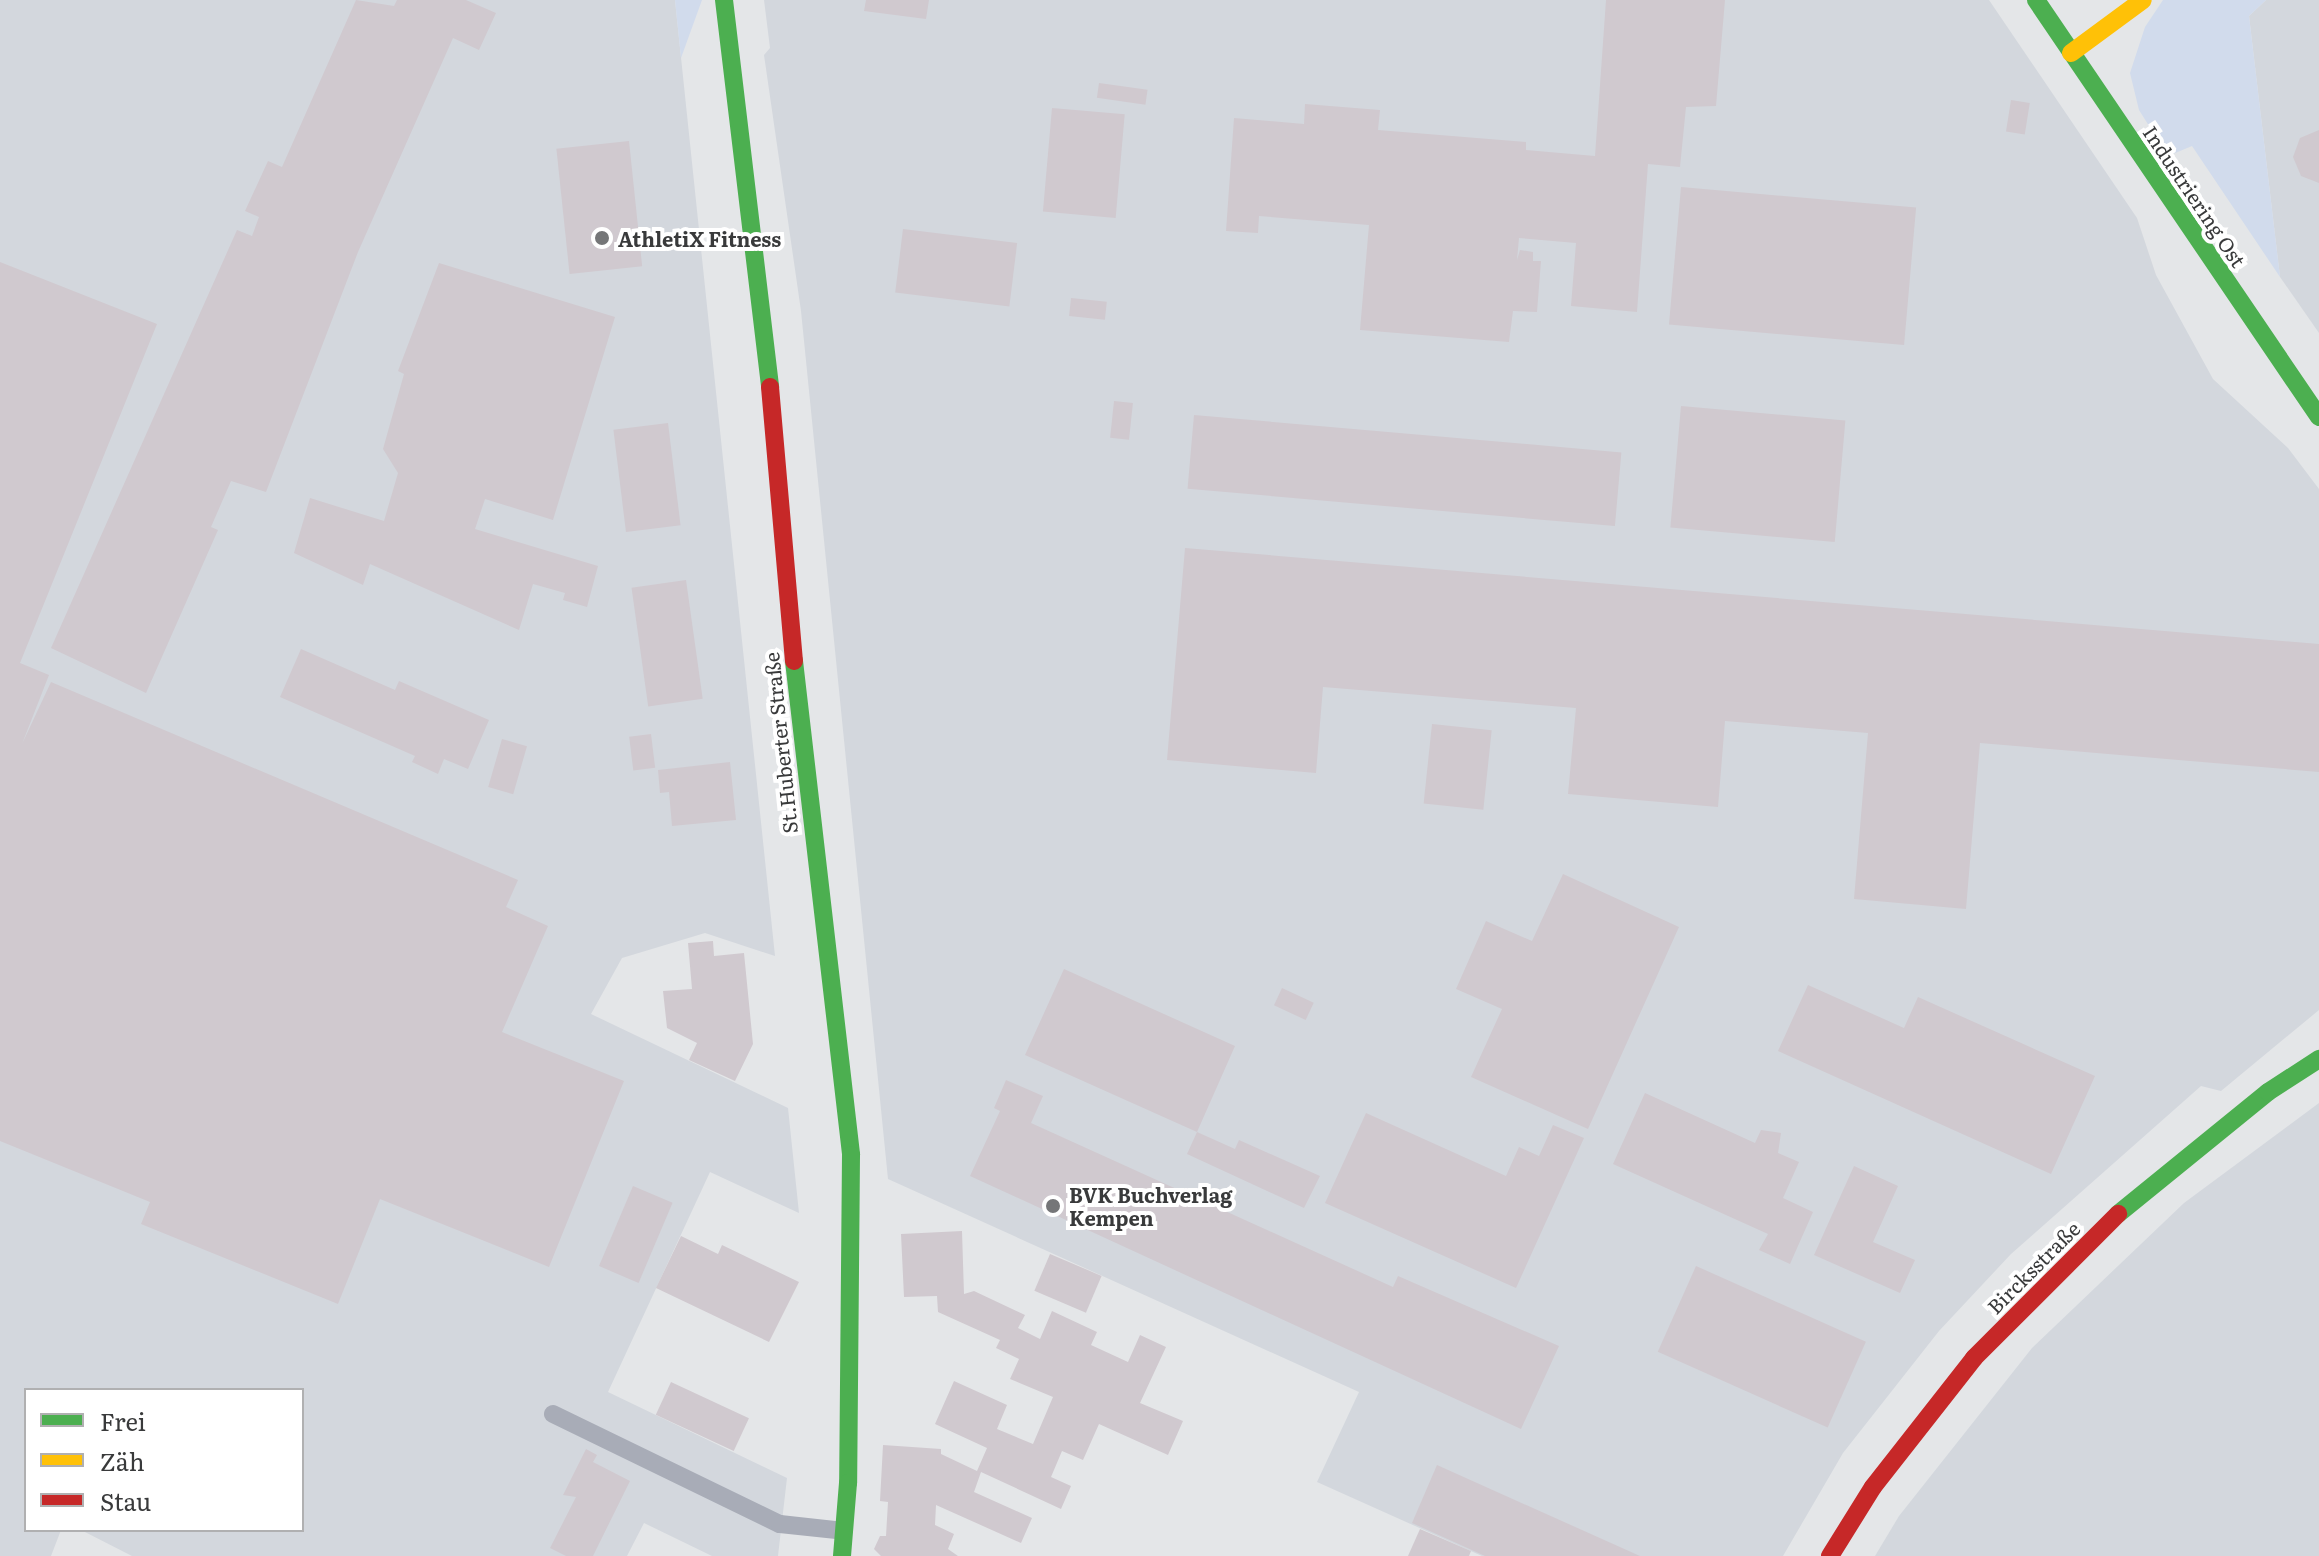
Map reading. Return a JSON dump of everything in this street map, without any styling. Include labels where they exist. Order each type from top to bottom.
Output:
[{"type":"street","name":"St.Huberter Straße","points":[[724,0],[729,75],[751,213],[779,469],[801,753],[851,1155],[848,1483],[839,1532],[828,1556]]},
{"type":"street","name":"Industriering Ost","points":[[2036,0],[2319,417]]},
{"type":"street","points":[[2071,53],[2143,0]]},
{"type":"street","name":"Bircksstraße","points":[[1830,1556],[1873,1487],[1985,1347],[2124,1207],[2268,1092],[2319,1059]]},
{"type":"street","name":"St.Huberter Straße","points":[[839,1532],[842,1556]]},
{"type":"lane","points":[[553,1414],[780,1524],[839,1532]]},
{"type":"shaded area","points":[[0,0],[675,0],[775,956],[705,933],[622,958],[591,1014],[788,1108],[799,1213],[710,1172],[608,1392],[787,1478],[778,1556],[712,1556],[644,1523],[627,1556],[132,1556],[85,1532],[304,1532],[304,1388],[24,1388],[24,1532],[60,1532],[51,1556],[0,1556]]},
{"type":"shaded area","points":[[675,0],[702,0],[681,58]]},
{"type":"shaded area","points":[[764,0],[1989,0],[2137,218],[2156,275],[2213,379],[2288,448],[2319,489],[2319,1010],[2221,1091],[2201,1086],[2011,1254],[1939,1331],[1843,1453],[1783,1556],[1482,1556],[1317,1482],[1359,1392],[888,1179],[801,311],[764,55],[770,48]]},
{"type":"shaded area","points":[[2163,0],[2266,0],[2249,16],[2280,277],[2192,146],[2168,156],[2139,110],[2130,73],[2145,27]]},
{"type":"shaded area","points":[[2266,0],[2319,0],[2319,333],[2280,277],[2249,16]]},
{"type":"shaded area","points":[[2319,1103],[2319,1556],[1875,1556],[1899,1516],[2032,1348],[2184,1203]]},
{"type":"building","points":[[356,0],[394,6],[397,0],[466,0],[496,13],[479,50],[453,38],[358,252],[266,492],[231,481],[211,527],[218,530],[146,693],[51,648],[237,230],[252,236],[259,217],[245,211],[268,161],[282,167]]},
{"type":"building","points":[[866,0],[929,0],[926,19],[864,11]]},
{"type":"building","points":[[1606,0],[1725,0],[1716,106],[1686,107],[1680,167],[1648,164],[1637,312],[1571,306],[1576,243],[1519,238],[1517,260],[1520,250],[1533,252],[1533,261],[1541,261],[1537,312],[1513,311],[1509,342],[1360,330],[1369,225],[1259,216],[1258,233],[1226,231],[1234,118],[1304,124],[1305,104],[1380,110],[1378,130],[1526,142],[1526,150],[1595,156]]},
{"type":"building","points":[[1099,83],[1148,90],[1145,105],[1097,98]]},
{"type":"building","points":[[2011,100],[2030,103],[2025,135],[2006,132]]},
{"type":"building","points":[[1052,108],[1125,114],[1116,218],[1043,212]]},
{"type":"building","points":[[2319,130],[2319,183],[2301,176],[2293,157],[2300,138]]},
{"type":"building","points":[[629,141],[642,266],[570,274],[556,149]]},
{"type":"building","points":[[1681,187],[1916,208],[1904,345],[1669,324]]},
{"type":"building","points":[[903,229],[1017,243],[1009,307],[895,293]]},
{"type":"building","points":[[0,262],[157,324],[20,663],[49,675],[22,744],[51,682],[518,880],[506,907],[548,926],[502,1032],[624,1081],[549,1267],[380,1199],[338,1304],[141,1224],[150,1202],[0,1141]]},
{"type":"building","points":[[439,263],[615,317],[553,520],[485,499],[475,529],[598,566],[587,607],[563,600],[565,593],[533,584],[519,630],[370,564],[363,585],[294,553],[310,498],[384,521],[398,473],[383,449],[404,374],[398,371]]},
{"type":"building","points":[[1071,298],[1107,302],[1105,320],[1069,316]]},
{"type":"building","points":[[1114,401],[1133,403],[1129,440],[1110,438]]},
{"type":"building","points":[[1681,406],[1845,420],[1835,542],[1670,528]]},
{"type":"building","points":[[1194,415],[1621,452],[1615,526],[1188,489]]},
{"type":"building","points":[[668,423],[681,525],[626,532],[613,430]]},
{"type":"building","points":[[1185,548],[2319,644],[2319,772],[1980,743],[1966,909],[1854,899],[1868,733],[1725,721],[1718,807],[1568,794],[1576,708],[1323,687],[1316,773],[1167,760]]},
{"type":"building","points":[[686,580],[703,699],[648,706],[632,588]]},
{"type":"building","points":[[301,649],[395,690],[399,681],[489,720],[468,769],[444,759],[438,774],[412,762],[415,756],[280,697]]},
{"type":"building","points":[[1432,724],[1492,730],[1483,810],[1424,804]]},
{"type":"building","points":[[651,734],[655,768],[633,770],[629,737]]},
{"type":"building","points":[[502,739],[527,746],[513,794],[488,787]]},
{"type":"building","points":[[730,762],[736,820],[672,826],[669,792],[660,793],[658,770]]},
{"type":"building","points":[[1563,874],[1679,927],[1588,1129],[1471,1077],[1502,1009],[1456,989],[1486,921],[1532,941]]},
{"type":"building","points":[[713,941],[714,956],[744,953],[753,1044],[735,1081],[689,1060],[697,1043],[667,1028],[663,991],[692,989],[688,943]]},
{"type":"building","points":[[1064,969],[1235,1046],[1197,1132],[1025,1055]]},
{"type":"building","points":[[1808,985],[1904,1028],[1918,997],[2095,1076],[2051,1174],[1778,1051]]},
{"type":"building","points":[[1282,988],[1314,1003],[1306,1020],[1274,1005]]},
{"type":"building","points":[[1006,1080],[1043,1096],[1031,1123],[1393,1287],[1398,1276],[1559,1346],[1521,1429],[970,1176],[1000,1111],[994,1108]]},
{"type":"building","points":[[1645,1093],[1755,1143],[1761,1130],[1781,1133],[1778,1153],[1799,1162],[1783,1198],[1813,1212],[1790,1264],[1759,1250],[1768,1234],[1613,1164]]},
{"type":"building","points":[[1366,1113],[1506,1176],[1519,1147],[1539,1156],[1553,1125],[1584,1138],[1516,1288],[1325,1203]]},
{"type":"building","points":[[1197,1132],[1235,1149],[1239,1140],[1320,1176],[1304,1208],[1187,1154]]},
{"type":"building","points":[[1854,1166],[1898,1186],[1873,1242],[1915,1260],[1900,1293],[1814,1255]]},
{"type":"building","points":[[633,1186],[673,1203],[639,1283],[599,1266]]},
{"type":"building","points":[[962,1231],[964,1294],[974,1291],[1025,1315],[1018,1328],[1040,1339],[1052,1311],[1097,1332],[1091,1345],[1128,1362],[1140,1335],[1166,1347],[1140,1403],[1183,1421],[1168,1455],[1099,1424],[1083,1460],[1062,1451],[1051,1477],[1071,1486],[1061,1509],[981,1472],[974,1492],[1032,1518],[1021,1543],[936,1505],[935,1525],[954,1534],[948,1549],[958,1556],[881,1556],[874,1549],[880,1536],[886,1536],[888,1502],[880,1501],[883,1445],[941,1449],[941,1454],[977,1471],[987,1448],[935,1424],[954,1381],[1007,1405],[997,1429],[1033,1444],[1053,1397],[1010,1379],[1019,1359],[996,1348],[1000,1340],[938,1312],[937,1296],[904,1297],[901,1234]]},
{"type":"building","points":[[681,1236],[718,1254],[722,1245],[799,1282],[769,1342],[656,1288]]},
{"type":"building","points":[[1050,1254],[1102,1276],[1086,1313],[1034,1291]]},
{"type":"building","points":[[1696,1266],[1866,1342],[1828,1428],[1658,1352]]},
{"type":"building","points":[[671,1382],[749,1418],[734,1451],[656,1415]]},
{"type":"building","points":[[586,1449],[597,1455],[593,1462],[630,1481],[593,1556],[566,1556],[550,1548],[576,1497],[563,1495]]},
{"type":"building","points":[[1437,1465],[1640,1556],[1485,1556],[1412,1523]]},
{"type":"building","points":[[1420,1529],[1471,1551],[1469,1556],[1408,1556]]},
{"type":"traffic: fast","points":[[724,0],[770,387]]},
{"type":"traffic: fast","points":[[2036,0],[2319,417]]},
{"type":"traffic: fast","points":[[794,661],[851,1155],[848,1483],[842,1556]]},
{"type":"traffic: fast","points":[[2118,1214],[2268,1092],[2319,1059]]},
{"type":"traffic: slow","points":[[2071,53],[2143,0]]},
{"type":"traffic: jam","points":[[770,387],[794,661]]},
{"type":"traffic: jam","points":[[1830,1556],[1873,1487],[1974,1358],[2118,1214]]},
{"type":"place","name":"AthletiX Fitness","points":[[602,238]]},
{"type":"place","name":"BVK Buchverlag Kempen","points":[[1053,1206]]}]
